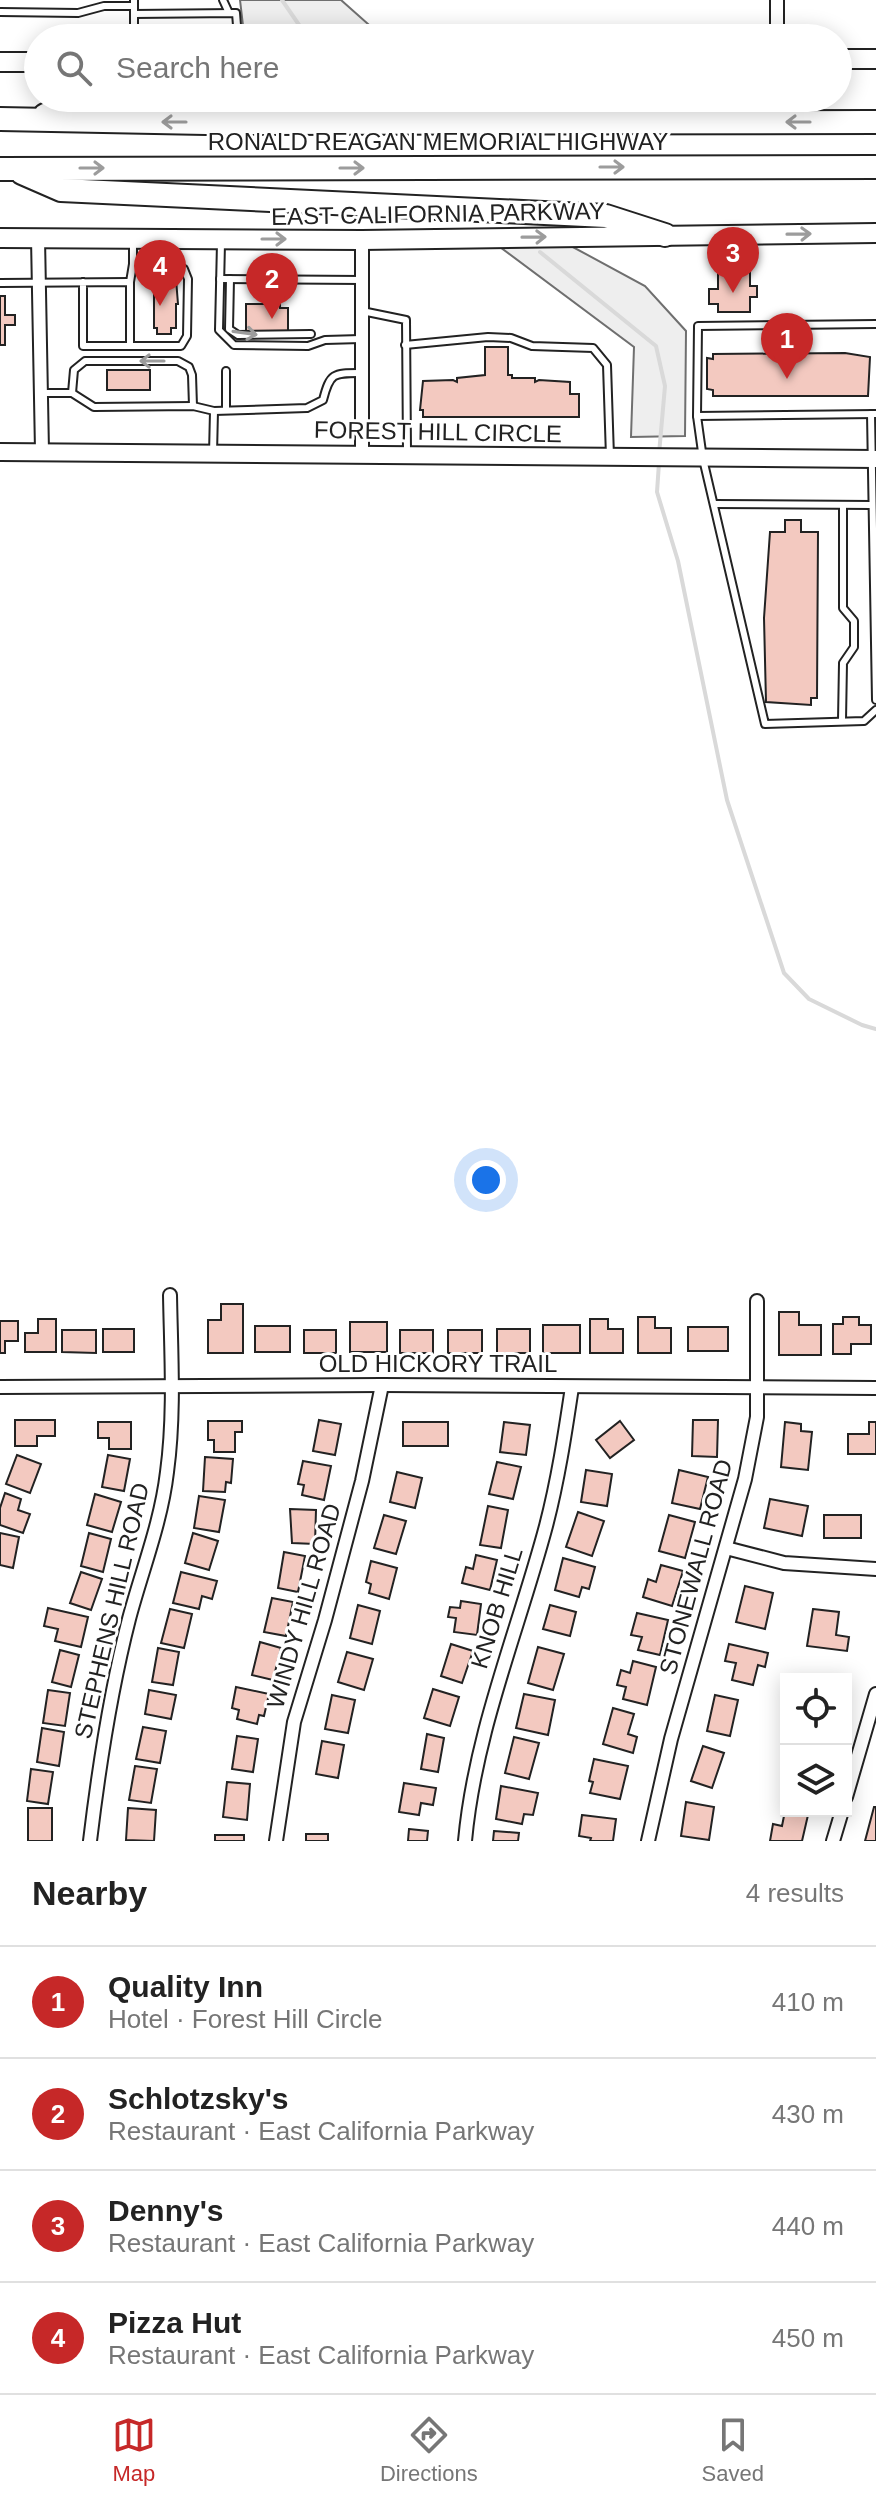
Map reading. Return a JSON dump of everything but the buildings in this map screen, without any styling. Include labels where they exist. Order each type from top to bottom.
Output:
[{"type":"highway","points":[[35,119],[53,112]]},
{"type":"highway","name":"RONALD REAGAN MEMORIAL HIGHWAY","points":[[0,119],[177,123],[876,122]]},
{"type":"highway","name":"RONALD REAGAN MEMORIAL HIGHWAY","points":[[7,169],[876,167]]},
{"type":"highway","points":[[7,169],[61,190],[606,216],[665,235]]},
{"type":"main road","points":[[852,59],[876,59]]},
{"type":"main road","points":[[0,62],[24,62]]},
{"type":"main road","name":"EAST CALIFORNIA PARKWAY","points":[[0,238],[362,240],[876,233]]},
{"type":"street","points":[[777,0],[777,24]]},
{"type":"street","points":[[38,238],[42,451]]},
{"type":"street","points":[[362,240],[362,456]]},
{"type":"street","name":"FOREST HILL CIRCLE","points":[[0,452],[874,459]]},
{"type":"street","name":"STEPHENS HILL ROAD","points":[[90,1841],[108,1709],[130,1617],[153,1545],[168,1469],[170,1295]]},
{"type":"street","name":"STONEWALL ROAD","points":[[648,1841],[671,1739],[745,1479],[757,1417],[759,1388],[757,1301]]},
{"type":"street","name":"OLD HICKORY TRAIL","points":[[0,1387],[382,1385],[876,1388]]},
{"type":"street","name":"WINDY HILL ROAD","points":[[276,1841],[294,1722],[362,1481],[382,1385]]},
{"type":"street","name":"KNOB HILL","points":[[465,1841],[468,1802],[493,1698],[545,1528],[559,1470],[572,1387]]},
{"type":"street","points":[[726,1548],[784,1563],[876,1569]]},
{"type":"street","points":[[852,1776],[876,1694]]},
{"type":"street","points":[[833,1841],[840,1817]]},
{"type":"lane","points":[[223,0],[229,13]]},
{"type":"lane","points":[[0,12],[78,13],[104,6],[134,7],[236,13],[237,24]]},
{"type":"lane","points":[[130,346],[133,239]]},
{"type":"lane","points":[[221,239],[219,330],[234,345],[308,346],[325,340],[362,339]]},
{"type":"lane","points":[[83,282],[83,346],[181,346],[187,336],[188,279],[184,269],[172,263],[133,264]]},
{"type":"lane","points":[[220,279],[362,280]]},
{"type":"lane","points":[[230,279],[229,329],[233,332],[238,335],[311,334]]},
{"type":"lane","points":[[0,283],[130,282]]},
{"type":"lane","points":[[362,311],[406,320],[407,457]]},
{"type":"lane","points":[[876,324],[698,326],[697,416],[703,459],[765,724],[864,721],[876,710]]},
{"type":"lane","points":[[405,345],[488,337],[511,338],[532,346],[593,348],[607,365],[610,458]]},
{"type":"lane","points":[[72,393],[74,370],[85,361],[178,361],[189,367],[192,375],[193,406]]},
{"type":"lane","points":[[226,371],[226,410]]},
{"type":"lane","points":[[41,393],[72,393],[94,407],[193,406],[214,411],[307,408],[323,400],[328,380],[337,373],[362,373]]},
{"type":"lane","points":[[213,454],[214,411]]},
{"type":"lane","points":[[697,416],[874,414],[872,505],[876,700]]},
{"type":"lane","points":[[714,504],[872,505]]},
{"type":"lane","points":[[842,720],[843,663],[854,647],[854,621],[843,608],[843,505]]},
{"type":"shaded area","points":[[240,0],[341,0],[368,24],[243,24]]},
{"type":"shaded area","points":[[496,244],[571,246],[645,286],[686,331],[685,436],[631,437],[634,347]]},
{"type":"waterway","points":[[282,0],[298,24]]},
{"type":"waterway","points":[[540,252],[656,346],[665,386],[659,454]]},
{"type":"waterway","points":[[659,463],[657,492],[678,561],[727,800],[784,973],[809,999],[876,1029]]},
{"type":"place","name":"Denny's","points":[[733,293]]},
{"type":"place","name":"Pizza Hut","points":[[160,306]]},
{"type":"place","name":"Schlotzsky's","points":[[272,319]]},
{"type":"place","name":"Quality Inn","points":[[787,379]]}]
